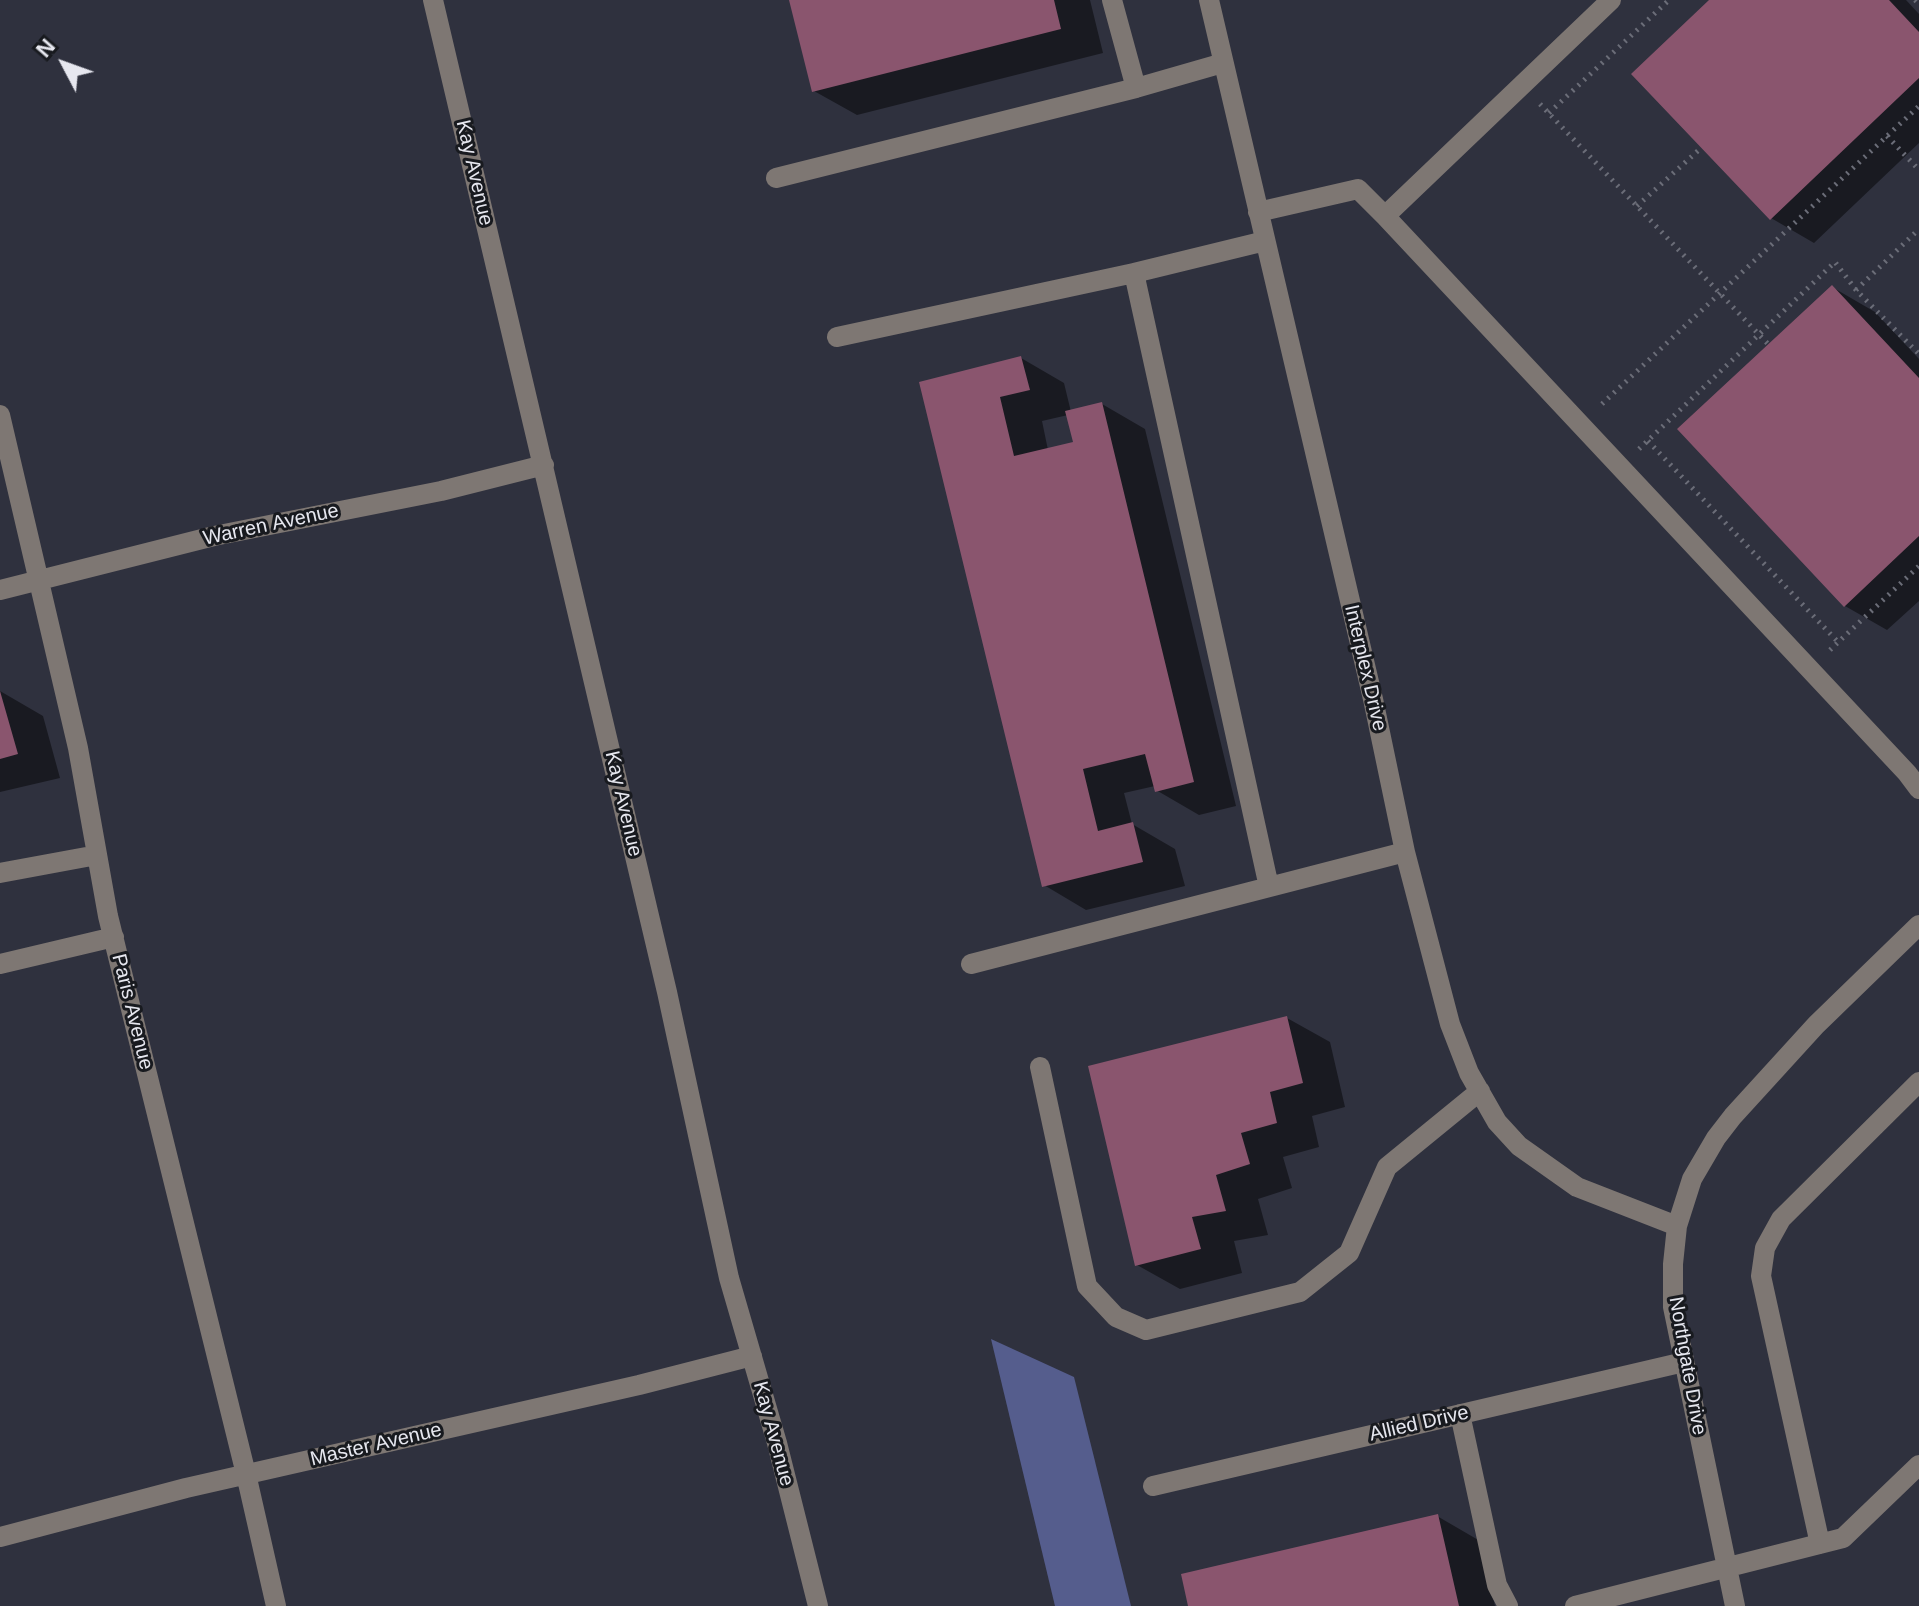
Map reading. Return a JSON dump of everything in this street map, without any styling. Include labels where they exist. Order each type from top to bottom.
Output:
[{"type":"street","name":"Kay Avenue","points":[[433,0],[667,992],[729,1278],[818,1606]]},
{"type":"street","points":[[1112,0],[1136,88]]},
{"type":"street","name":"Interplex Drive","points":[[1209,0],[1373,699],[1405,852],[1450,1024],[1469,1073],[1497,1122],[1519,1146],[1577,1187],[1677,1226]]},
{"type":"street","points":[[1385,216],[1611,0]]},
{"type":"street","points":[[776,178],[1136,88],[1223,63]]},
{"type":"street","points":[[1258,212],[1358,189],[1919,789]]},
{"type":"street","points":[[837,337],[1134,273],[1265,241]]},
{"type":"street","points":[[1134,273],[1269,887]]},
{"type":"street","name":"Paris Avenue","points":[[0,415],[78,748],[114,937],[276,1606]]},
{"type":"street","name":"Warren Avenue","points":[[0,590],[214,536],[441,491],[544,465]]},
{"type":"street","points":[[971,964],[1405,852]]},
{"type":"street","points":[[0,873],[97,855]]},
{"type":"street","name":"Northgate Drive","points":[[1735,1606],[1673,1307],[1677,1226],[1692,1179],[1733,1116],[1816,1025],[1919,925]]},
{"type":"street","points":[[0,964],[114,937]]},
{"type":"street","points":[[1040,1067],[1087,1286],[1116,1317],[1146,1330],[1300,1292],[1349,1253],[1387,1167],[1480,1091]]},
{"type":"street","points":[[1820,1544],[1761,1276],[1765,1248],[1781,1219],[1919,1082]]},
{"type":"street","name":"Master Avenue","points":[[0,1537],[246,1474],[639,1385],[752,1356]]},
{"type":"street","name":"Allied Drive","points":[[1153,1486],[1684,1362]]},
{"type":"street","points":[[1460,1414],[1497,1585],[1508,1606]]},
{"type":"street","points":[[1575,1606],[1843,1538],[1919,1465]]},
{"type":"path","points":[[1549,113],[1669,0]]},
{"type":"path","points":[[1915,0],[1919,4]]},
{"type":"path","points":[[1523,85],[1768,344]]},
{"type":"path","points":[[1580,424],[1919,106]]},
{"type":"path","points":[[1887,136],[1919,170]]},
{"type":"path","points":[[1637,206],[1701,148]]},
{"type":"path","points":[[1856,290],[1919,229]]},
{"type":"path","points":[[1620,467],[1835,262],[1856,290],[1919,354]]},
{"type":"path","points":[[1648,441],[1838,642]]},
{"type":"path","points":[[1809,670],[1919,566]]},
{"type":"shaded area","points":[[991,1339],[1074,1377],[1131,1606],[1055,1606]]},
{"type":"building","points":[[789,0],[1054,0],[1061,29],[812,92]]},
{"type":"building","points":[[1709,0],[1889,0],[1919,32],[1919,78],[1770,220],[1631,74]]},
{"type":"building","points":[[1832,285],[1919,378],[1919,536],[1844,607],[1677,429]]},
{"type":"building","points":[[1021,356],[1030,390],[1000,397],[1014,456],[1073,442],[1065,411],[1102,402],[1194,782],[1155,792],[1145,754],[1083,769],[1098,831],[1133,822],[1143,862],[1042,887],[919,382]]},
{"type":"building","points":[[0,691],[18,754],[0,759]]},
{"type":"building","points":[[1287,1016],[1303,1083],[1270,1092],[1277,1123],[1241,1133],[1250,1164],[1216,1175],[1226,1211],[1192,1217],[1201,1249],[1135,1266],[1088,1066]]},
{"type":"building","points":[[1438,1514],[1459,1606],[1188,1606],[1181,1574]]}]
